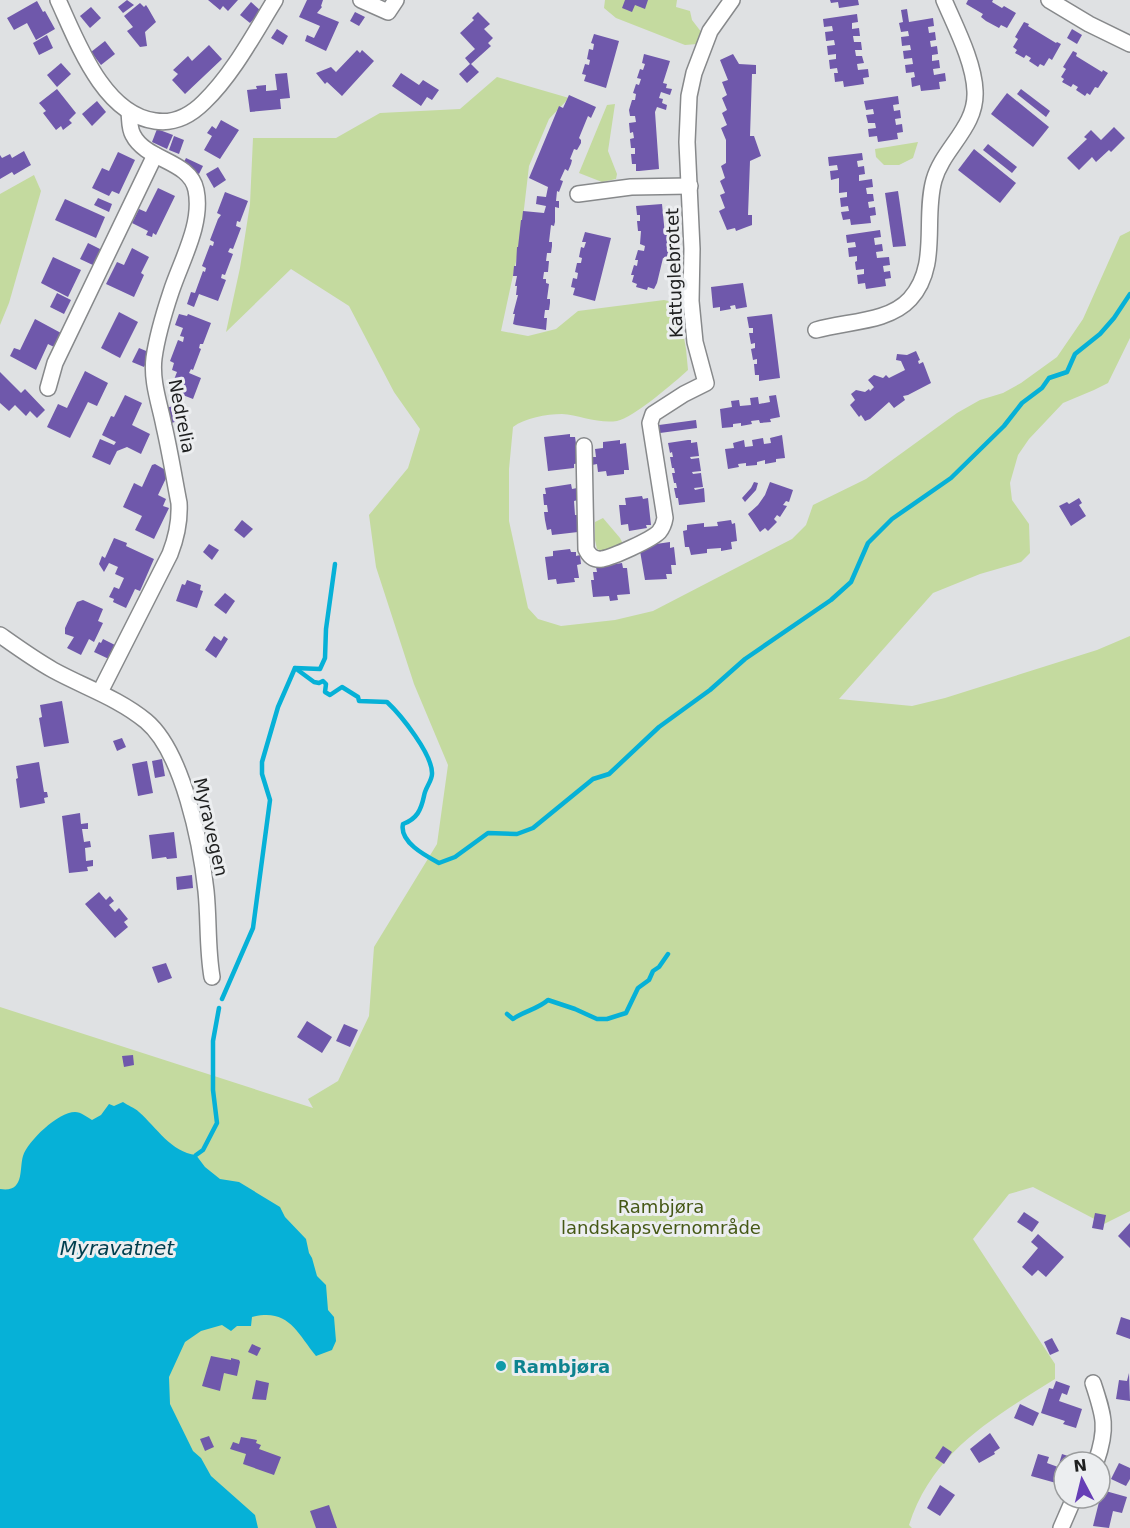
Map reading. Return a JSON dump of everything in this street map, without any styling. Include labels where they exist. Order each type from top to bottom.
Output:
[{"type":"street","name":"Nedrelia","points":[[58,0],[88,64],[112,96],[129,112],[146,120],[162,122],[190,114],[205,102],[225,78],[275,0]]},
{"type":"street","points":[[362,0],[388,12],[396,0]]},
{"type":"street","name":"Kattuglebrotet","points":[[584,446],[586,549],[589,555],[602,559],[643,543],[658,534],[664,526],[665,518],[650,423],[653,414],[706,383],[695,342],[692,312],[689,96],[694,73],[710,31],[732,0]]},
{"type":"street","points":[[816,330],[891,313],[910,299],[924,277],[929,249],[928,208],[936,171],[967,124],[975,103],[974,80],[944,0]]},
{"type":"street","points":[[1049,0],[1089,24],[1130,44]]},
{"type":"street","name":"Nedrelia","points":[[100,692],[170,554],[177,535],[180,517],[179,503],[156,388],[154,361],[171,292],[191,237],[197,201],[192,178],[179,167],[155,155],[134,137],[130,129],[129,112]]},
{"type":"street","points":[[48,388],[55,363],[155,155]]},
{"type":"street","name":"Kattuglebrotet","points":[[578,194],[631,187],[690,186]]},
{"type":"street","name":"Myravegen","points":[[0,635],[52,670],[128,708],[156,731],[165,745],[183,786],[195,831],[206,889],[212,977]]},
{"type":"street","points":[[1093,1383],[1103,1415],[1103,1441],[1100,1450]]},
{"type":"street","points":[[1060,1528],[1068,1510]]},
{"type":"green space","points":[[605,0],[677,0],[676,7],[690,11],[692,20],[702,33],[697,44],[685,45],[616,18],[604,8]]},
{"type":"green space","name":"Rambjøra landskapsvernområde","points":[[497,77],[569,98],[549,119],[529,166],[520,243],[501,331],[528,336],[556,329],[578,311],[664,300],[678,303],[686,349],[688,370],[654,399],[624,418],[617,421],[603,421],[556,414],[530,419],[513,427],[509,469],[509,521],[528,608],[538,619],[561,626],[615,620],[653,611],[792,539],[806,525],[813,505],[866,479],[957,413],[980,400],[1003,393],[1021,383],[1057,357],[1083,319],[1120,236],[1130,231],[1130,338],[1108,383],[1063,403],[1029,439],[1018,455],[1010,483],[1012,500],[1029,524],[1030,553],[1021,562],[980,574],[933,593],[839,699],[912,706],[945,698],[1097,650],[1130,636],[1130,1211],[1104,1224],[1033,1187],[1009,1194],[973,1239],[1055,1364],[1055,1379],[988,1423],[949,1457],[933,1476],[920,1499],[909,1525],[912,1528],[0,1528],[0,1007],[313,1108],[308,1099],[338,1081],[369,1016],[374,947],[437,844],[448,765],[414,684],[376,567],[369,515],[408,468],[420,429],[394,392],[349,306],[291,269],[226,332],[240,268],[250,204],[253,138],[336,138],[380,113],[460,109]]},
{"type":"green space","points":[[615,104],[608,151],[617,174],[616,179],[602,182],[579,173],[607,105]]},
{"type":"green space","points":[[918,142],[913,158],[899,165],[884,165],[876,157],[875,149]]},
{"type":"green space","points":[[34,175],[41,191],[9,303],[0,325],[0,194]]},
{"type":"green space","points":[[603,518],[624,546],[602,551],[597,549],[595,522]]},
{"type":"water","name":"Myravatnet","points":[[123,1102],[137,1110],[172,1144],[187,1153],[196,1155],[205,1167],[220,1179],[239,1182],[280,1207],[285,1217],[306,1239],[317,1276],[326,1285],[328,1310],[334,1317],[336,1341],[332,1350],[316,1356],[290,1324],[283,1319],[264,1315],[252,1317],[251,1326],[237,1326],[231,1331],[222,1325],[201,1331],[185,1342],[169,1377],[170,1404],[193,1451],[201,1458],[211,1476],[255,1515],[258,1528],[0,1528],[0,1189],[8,1189],[17,1184],[26,1150],[37,1135],[52,1122],[68,1113],[75,1112],[92,1120],[101,1115],[109,1104],[114,1106]]},
{"type":"building","points":[[127,0],[134,5],[123,13],[118,7]]},
{"type":"building","points":[[208,0],[238,0],[228,11],[223,6],[220,10]]},
{"type":"building","points":[[307,0],[323,0],[322,7],[317,13],[339,22],[326,51],[305,41],[307,35],[314,38],[320,26],[299,17]]},
{"type":"building","points":[[625,0],[648,0],[645,9],[635,5],[632,12],[622,8]]},
{"type":"building","points":[[830,0],[858,0],[859,5],[839,8],[838,2],[831,3]]},
{"type":"building","points":[[968,0],[993,0],[992,2],[1002,8],[1004,6],[1016,13],[1007,28],[1001,25],[999,28],[986,21],[981,17],[983,14],[966,4]]},
{"type":"building","points":[[37,1],[55,29],[36,40],[27,23],[14,30],[7,18]]},
{"type":"building","points":[[251,2],[261,11],[250,23],[240,15]]},
{"type":"building","points":[[140,3],[144,7],[146,5],[156,22],[145,32],[147,46],[140,47],[127,31],[133,27],[124,16]]},
{"type":"building","points":[[91,7],[101,18],[90,28],[80,16]]},
{"type":"building","points":[[907,9],[909,22],[933,18],[934,26],[928,27],[929,33],[935,32],[936,40],[930,41],[931,47],[937,46],[938,54],[932,55],[932,61],[939,60],[940,68],[933,69],[934,75],[945,73],[946,81],[939,82],[940,89],[921,91],[920,85],[912,87],[911,78],[915,77],[914,72],[906,73],[905,65],[913,64],[912,58],[904,59],[903,51],[911,50],[910,45],[902,46],[901,37],[909,36],[908,31],[901,32],[899,23],[903,22],[901,10]]},
{"type":"building","points":[[355,12],[365,17],[359,26],[350,21]]},
{"type":"building","points":[[478,12],[490,24],[484,29],[493,38],[488,43],[491,46],[471,64],[479,72],[467,83],[459,74],[470,64],[465,58],[475,49],[460,33],[474,20],[472,18]]},
{"type":"building","points":[[857,14],[858,22],[852,23],[852,29],[859,28],[860,36],[853,36],[854,42],[861,42],[862,50],[855,50],[856,56],[862,56],[864,63],[857,64],[858,70],[868,69],[869,77],[863,78],[864,84],[844,87],[843,81],[835,82],[834,73],[838,73],[837,68],[830,69],[829,60],[836,59],[836,54],[828,55],[827,46],[835,45],[834,40],[826,41],[825,32],[833,31],[832,26],[824,27],[823,19]]},
{"type":"building","points":[[1024,22],[1061,44],[1052,60],[1049,58],[1044,66],[1040,64],[1038,67],[1029,61],[1031,58],[1026,55],[1024,58],[1015,53],[1017,50],[1013,47],[1018,39],[1015,37]]},
{"type":"building","points":[[277,29],[288,36],[283,45],[271,38]]},
{"type":"building","points":[[1072,29],[1082,35],[1077,44],[1067,38]]},
{"type":"building","points":[[594,34],[619,41],[606,88],[584,81],[586,75],[582,74],[585,64],[589,65],[590,60],[587,59],[589,49],[593,50],[594,44],[591,43]]},
{"type":"building","points":[[47,35],[53,48],[39,55],[33,43]]},
{"type":"building","points":[[105,41],[115,54],[101,65],[91,52]]},
{"type":"building","points":[[209,45],[222,59],[185,94],[172,80],[178,74],[173,70],[188,56],[192,61]]},
{"type":"building","points":[[357,50],[360,53],[362,50],[374,61],[342,96],[327,82],[325,84],[316,73],[331,67],[336,72]]},
{"type":"building","points":[[1073,51],[1077,53],[1076,56],[1102,72],[1103,70],[1108,73],[1090,95],[1087,93],[1085,96],[1076,90],[1078,87],[1073,84],[1071,87],[1062,82],[1064,79],[1061,77],[1066,69],[1063,67]]},
{"type":"building","points":[[644,54],[670,61],[663,83],[667,84],[666,88],[672,89],[670,95],[661,92],[659,98],[663,99],[662,103],[667,105],[666,110],[657,107],[655,112],[659,169],[636,171],[636,164],[632,164],[631,154],[635,154],[635,148],[631,148],[630,139],[634,138],[633,132],[630,133],[629,123],[636,122],[635,116],[630,116],[629,110],[632,100],[635,100],[636,94],[633,93],[636,84],[639,85],[641,79],[637,78],[640,69],[643,70],[645,64],[642,63]]},
{"type":"building","points":[[733,54],[739,64],[756,65],[756,74],[752,74],[750,136],[754,136],[761,156],[750,161],[748,215],[752,215],[752,225],[736,231],[735,228],[727,230],[719,211],[725,208],[720,195],[725,193],[720,181],[725,178],[721,166],[726,163],[726,140],[721,128],[727,125],[722,113],[727,110],[722,98],[727,95],[722,82],[728,80],[720,60]]},
{"type":"building","points":[[61,63],[71,74],[57,87],[47,75]]},
{"type":"building","points":[[287,73],[290,98],[280,99],[281,109],[250,112],[247,90],[266,85],[266,91],[277,90],[275,74]]},
{"type":"building","points":[[401,73],[419,85],[423,80],[439,90],[432,100],[427,97],[421,106],[392,86]]},
{"type":"building","points":[[57,89],[76,113],[69,120],[72,123],[63,130],[61,126],[56,130],[43,113],[46,111],[39,103]]},
{"type":"building","points":[[1021,89],[1050,111],[1046,117],[1017,94]]},
{"type":"building","points":[[1007,93],[1049,127],[1033,147],[991,114]]},
{"type":"building","points":[[569,95],[596,107],[591,118],[588,116],[579,138],[581,143],[577,150],[574,149],[570,159],[571,164],[568,171],[565,169],[560,180],[563,181],[562,184],[559,192],[557,191],[556,201],[559,201],[559,208],[555,207],[555,222],[554,226],[551,225],[549,242],[552,242],[551,253],[547,253],[546,261],[549,261],[548,272],[544,272],[543,279],[546,279],[546,283],[549,284],[547,299],[550,299],[549,310],[545,310],[546,330],[513,324],[518,295],[516,295],[517,286],[515,286],[517,276],[513,276],[523,211],[544,213],[546,206],[536,204],[537,196],[546,197],[548,187],[529,178],[559,106],[563,108]]},
{"type":"building","points":[[898,96],[899,104],[893,105],[894,111],[900,110],[901,118],[895,119],[896,125],[902,124],[903,132],[897,133],[898,139],[878,142],[877,136],[869,137],[868,129],[876,128],[875,123],[868,123],[866,115],[874,114],[873,109],[866,110],[864,101]]},
{"type":"building","points":[[97,101],[106,112],[92,126],[82,114]]},
{"type":"building","points":[[221,120],[239,130],[220,159],[204,150],[212,136],[207,133],[212,126],[216,129]]},
{"type":"building","points":[[1114,127],[1125,138],[1111,152],[1109,150],[1096,162],[1092,157],[1079,170],[1067,158],[1087,139],[1084,137],[1091,130],[1101,140]]},
{"type":"building","points":[[157,129],[173,135],[167,149],[152,142]]},
{"type":"building","points":[[174,136],[184,140],[179,154],[169,150]]},
{"type":"building","points":[[988,144],[1017,167],[1012,173],[983,150]]},
{"type":"building","points":[[974,149],[1016,183],[1000,203],[958,170]]},
{"type":"building","points":[[24,151],[31,165],[14,175],[12,172],[0,179],[0,155],[2,158],[10,154],[12,158]]},
{"type":"building","points":[[118,152],[135,160],[119,194],[112,191],[109,196],[92,188],[102,168],[109,171]]},
{"type":"building","points":[[862,153],[863,160],[857,161],[858,167],[864,166],[865,174],[859,175],[859,181],[872,179],[873,187],[866,188],[867,194],[873,194],[874,201],[868,202],[869,208],[875,207],[876,215],[870,216],[871,223],[851,225],[850,219],[843,220],[841,212],[849,211],[848,206],[841,207],[840,198],[847,197],[847,192],[839,193],[839,178],[831,180],[830,171],[838,170],[837,165],[829,166],[828,157]]},
{"type":"building","points":[[186,158],[203,166],[199,174],[182,166]]},
{"type":"building","points":[[218,167],[226,180],[214,188],[206,174]]},
{"type":"building","points":[[158,188],[175,196],[156,235],[153,233],[152,237],[146,235],[148,231],[132,223],[139,209],[146,212]]},
{"type":"building","points":[[898,191],[906,246],[893,247],[885,193]]},
{"type":"building","points":[[225,192],[248,201],[240,222],[237,221],[236,226],[241,228],[233,249],[230,248],[228,252],[233,254],[225,275],[222,274],[221,278],[226,280],[218,301],[199,294],[194,307],[187,304],[191,292],[195,293],[203,271],[205,272],[206,268],[202,266],[210,245],[213,246],[214,242],[210,240],[221,215],[217,213]]},
{"type":"building","points":[[98,198],[112,204],[109,212],[94,205]]},
{"type":"building","points":[[65,199],[105,217],[96,238],[55,220]]},
{"type":"building","points":[[662,204],[665,235],[668,235],[667,230],[674,230],[674,235],[670,236],[670,252],[674,254],[672,260],[663,258],[654,289],[648,287],[647,290],[636,287],[637,284],[632,282],[634,275],[631,275],[634,265],[637,266],[638,260],[635,260],[638,250],[644,251],[645,246],[640,244],[641,231],[638,231],[637,221],[640,221],[640,215],[637,215],[636,206]]},
{"type":"building","points":[[880,230],[881,237],[874,238],[875,245],[882,244],[883,251],[876,252],[877,258],[889,257],[890,265],[883,266],[884,272],[890,271],[891,278],[885,279],[886,286],[866,289],[865,283],[858,284],[857,275],[864,274],[864,269],[856,270],[857,256],[849,257],[848,248],[856,247],[855,242],[847,243],[846,235]]},
{"type":"building","points":[[585,232],[611,238],[595,301],[573,295],[575,288],[571,287],[573,278],[577,279],[578,273],[575,272],[577,263],[581,263],[582,258],[579,257],[581,247],[584,248],[586,242],[582,242]]},
{"type":"building","points":[[88,243],[102,250],[95,266],[80,259]]},
{"type":"building","points":[[132,248],[149,257],[141,273],[144,275],[134,297],[106,284],[117,262],[124,265]]},
{"type":"building","points":[[53,257],[81,270],[68,297],[41,283]]},
{"type":"building","points":[[743,283],[747,307],[736,309],[735,305],[730,306],[731,309],[720,311],[720,307],[713,308],[711,287]]},
{"type":"building","points":[[57,293],[71,300],[64,314],[50,307]]},
{"type":"building","points":[[119,312],[138,322],[120,358],[101,348]]},
{"type":"building","points":[[179,314],[187,316],[188,314],[211,323],[203,344],[200,344],[201,349],[193,370],[191,369],[189,373],[201,378],[193,399],[170,390],[177,372],[172,370],[174,363],[170,361],[178,340],[183,342],[184,337],[180,336],[183,328],[175,325]]},
{"type":"building","points":[[772,314],[780,378],[759,381],[759,375],[755,375],[754,364],[757,364],[757,359],[753,360],[751,349],[755,348],[755,343],[751,344],[749,333],[753,333],[753,328],[749,328],[747,317]]},
{"type":"building","points":[[35,319],[61,333],[54,347],[48,344],[36,370],[10,356],[14,348],[20,350]]},
{"type":"building","points":[[139,348],[151,353],[144,367],[132,362]]},
{"type":"building","points":[[916,351],[920,360],[919,364],[923,362],[931,383],[903,396],[905,400],[894,408],[889,402],[870,419],[865,421],[861,415],[859,417],[850,405],[855,400],[851,394],[856,390],[865,392],[869,389],[870,391],[874,387],[868,380],[874,375],[883,378],[886,375],[889,378],[905,370],[901,361],[896,360],[897,354],[907,355]]},
{"type":"building","points":[[85,371],[108,383],[97,406],[88,402],[70,438],[47,427],[58,404],[67,408]]},
{"type":"building","points":[[0,372],[21,393],[25,389],[45,410],[37,418],[30,411],[26,416],[15,405],[9,411],[0,403]]},
{"type":"building","points":[[125,395],[142,403],[132,425],[150,434],[141,454],[127,447],[117,451],[110,465],[92,457],[100,439],[114,445],[116,442],[102,435]]},
{"type":"building","points":[[776,395],[780,417],[770,419],[771,422],[760,423],[759,420],[751,421],[752,424],[741,426],[741,423],[733,424],[733,427],[722,428],[720,409],[732,407],[731,401],[739,400],[740,406],[751,405],[750,398],[758,397],[759,404],[770,402],[769,396]]},
{"type":"building","points":[[175,406],[178,421],[168,424],[164,408]]},
{"type":"building","points":[[696,420],[697,428],[660,433],[659,425]]},
{"type":"building","points":[[570,434],[570,437],[575,437],[579,463],[574,464],[574,468],[548,471],[544,437]]},
{"type":"building","points":[[782,435],[785,458],[765,464],[765,460],[757,462],[757,465],[738,464],[739,467],[728,469],[725,449],[734,448],[733,443],[744,440],[745,447],[753,446],[752,440],[763,438],[764,444],[771,443],[770,438]]},
{"type":"building","points":[[620,440],[620,444],[626,443],[629,470],[624,470],[624,474],[607,476],[606,471],[598,472],[597,464],[592,465],[591,457],[596,457],[595,449],[603,448],[603,442]]},
{"type":"building","points":[[691,440],[691,443],[697,442],[699,456],[690,457],[691,459],[699,458],[701,471],[692,472],[693,474],[701,473],[703,487],[694,488],[695,490],[704,488],[705,502],[679,505],[672,473],[675,473],[670,457],[673,457],[668,443]]},
{"type":"building","points":[[155,464],[169,472],[158,495],[166,499],[163,506],[169,508],[154,539],[135,530],[142,516],[123,507],[134,483],[142,487],[152,465]]},
{"type":"building","points":[[754,482],[758,483],[756,490],[745,502],[742,498]]},
{"type":"building","points":[[770,482],[793,490],[789,502],[786,501],[783,505],[787,506],[780,517],[777,515],[774,519],[777,522],[768,531],[765,528],[760,532],[748,514],[765,495]]},
{"type":"building","points":[[571,484],[572,489],[577,488],[578,500],[574,501],[575,515],[580,515],[581,523],[577,524],[578,532],[552,535],[551,529],[547,530],[545,520],[544,512],[548,512],[547,505],[544,505],[545,488]]},
{"type":"building","points":[[642,496],[643,499],[648,498],[651,525],[646,525],[647,528],[629,531],[628,524],[621,525],[619,505],[626,505],[625,498]]},
{"type":"building","points":[[1079,498],[1082,503],[1079,505],[1086,516],[1071,526],[1059,506],[1067,502],[1069,504]]},
{"type":"building","points":[[242,520],[253,529],[244,538],[234,530]]},
{"type":"building","points":[[731,520],[732,524],[735,523],[737,541],[731,542],[732,549],[721,551],[721,548],[707,549],[707,553],[691,555],[689,547],[685,547],[683,531],[687,530],[687,525],[704,523],[704,527],[718,526],[717,522]]},
{"type":"building","points":[[114,538],[154,559],[140,591],[135,589],[126,608],[113,602],[114,599],[109,597],[114,587],[119,589],[124,578],[115,574],[118,567],[109,563],[104,572],[99,564],[102,556],[105,558]]},
{"type":"building","points":[[656,541],[656,544],[670,542],[670,548],[674,547],[676,565],[671,565],[672,574],[666,574],[667,579],[645,580],[640,551],[644,551],[643,546]]},
{"type":"building","points":[[209,544],[219,550],[212,560],[203,552]]},
{"type":"building","points":[[570,549],[571,552],[576,552],[576,556],[580,555],[581,564],[577,565],[579,578],[574,578],[575,582],[557,584],[556,579],[548,580],[545,557],[553,556],[553,551]]},
{"type":"building","points":[[622,563],[623,568],[627,568],[630,594],[617,595],[618,600],[610,601],[609,596],[593,597],[591,580],[594,580],[593,572],[597,572],[596,567]]},
{"type":"building","points":[[187,580],[201,585],[200,590],[203,591],[197,608],[176,601],[182,584],[185,585]]},
{"type":"building","points":[[225,593],[235,601],[226,614],[214,605]]},
{"type":"building","points":[[83,600],[103,609],[98,621],[103,623],[94,642],[89,639],[81,655],[67,648],[74,637],[65,634],[65,628],[77,602]]},
{"type":"building","points":[[214,636],[221,641],[224,636],[228,639],[216,658],[205,650]]},
{"type":"building","points":[[103,639],[117,646],[111,660],[94,652]]},
{"type":"building","points":[[62,701],[69,743],[44,747],[39,718],[42,717],[40,705]]},
{"type":"building","points":[[122,738],[126,747],[117,751],[113,741]]},
{"type":"building","points":[[162,759],[165,776],[155,778],[152,761]]},
{"type":"building","points":[[147,761],[153,793],[138,796],[132,764]]},
{"type":"building","points":[[39,762],[44,792],[47,792],[48,797],[44,798],[45,803],[20,808],[16,766]]},
{"type":"building","points":[[80,813],[81,824],[88,823],[88,829],[82,829],[84,842],[90,841],[91,847],[85,848],[86,861],[93,860],[93,866],[87,867],[88,871],[69,873],[62,816]]},
{"type":"building","points":[[174,832],[177,858],[152,859],[149,835]]},
{"type":"building","points":[[192,875],[193,888],[177,890],[176,877]]},
{"type":"building","points":[[99,892],[106,900],[110,896],[114,901],[109,905],[115,912],[119,908],[128,919],[124,922],[128,927],[115,938],[85,904]]},
{"type":"building","points":[[166,963],[172,978],[158,983],[152,967]]},
{"type":"building","points":[[307,1021],[332,1037],[322,1053],[297,1037]]},
{"type":"building","points":[[344,1024],[358,1030],[350,1047],[336,1041]]},
{"type":"building","points":[[133,1055],[134,1065],[124,1067],[122,1056]]},
{"type":"building","points":[[1024,1212],[1039,1222],[1032,1232],[1017,1222]]},
{"type":"building","points":[[1095,1213],[1106,1215],[1103,1230],[1092,1228]]},
{"type":"building","points":[[1130,1223],[1130,1248],[1118,1236]]},
{"type":"building","points":[[1038,1234],[1064,1257],[1046,1277],[1038,1270],[1032,1276],[1022,1267],[1038,1248],[1031,1242]]},
{"type":"building","points":[[1121,1317],[1130,1320],[1130,1339],[1116,1334]]},
{"type":"building","points":[[1052,1338],[1059,1351],[1050,1355],[1044,1342]]},
{"type":"building","points":[[252,1344],[261,1348],[257,1356],[248,1352]]},
{"type":"building","points":[[211,1356],[231,1360],[231,1358],[240,1362],[237,1376],[224,1373],[220,1391],[202,1386]]},
{"type":"building","points":[[1129,1373],[1130,1401],[1116,1399],[1119,1380],[1127,1381]]},
{"type":"building","points":[[256,1380],[269,1383],[266,1400],[252,1399]]},
{"type":"building","points":[[1056,1381],[1070,1386],[1067,1395],[1062,1393],[1059,1401],[1082,1409],[1076,1428],[1063,1424],[1065,1421],[1041,1413],[1049,1388],[1053,1389]]},
{"type":"building","points":[[1020,1404],[1039,1413],[1033,1426],[1014,1418]]},
{"type":"building","points":[[990,1433],[1000,1448],[994,1452],[995,1454],[979,1463],[970,1449]]},
{"type":"building","points":[[209,1436],[214,1447],[205,1451],[200,1439]]},
{"type":"building","points":[[241,1437],[257,1440],[256,1443],[261,1445],[259,1449],[281,1457],[274,1475],[243,1464],[246,1454],[230,1449],[233,1442],[239,1444]]},
{"type":"building","points":[[943,1446],[952,1452],[944,1464],[935,1458]]},
{"type":"building","points":[[1038,1454],[1049,1457],[1047,1463],[1052,1465],[1052,1482],[1031,1476]]},
{"type":"building","points":[[1119,1463],[1130,1468],[1130,1479],[1126,1486],[1112,1479]]},
{"type":"building","points":[[940,1485],[955,1495],[940,1516],[927,1508]]},
{"type":"building","points":[[1112,1493],[1127,1497],[1122,1513],[1113,1511],[1109,1528],[1093,1526],[1097,1510],[1112,1510]]},
{"type":"building","points":[[329,1505],[337,1528],[316,1528],[310,1511]]},
{"type":"waterway","points":[[222,999],[253,928],[270,800],[262,774],[262,762],[278,707],[295,668],[314,682],[323,681],[326,684],[325,692],[330,695],[342,687],[358,697],[359,701],[387,702],[422,746],[431,766],[432,777],[420,810],[415,817],[403,824],[405,837],[415,848],[439,863],[455,857],[488,833],[517,834],[533,828],[593,779],[609,774],[659,727],[710,690],[745,659],[831,600],[851,582],[868,543],[892,519],[951,478],[1004,426],[1022,403],[1042,388],[1049,378],[1067,372],[1075,354],[1100,334],[1130,294]]},
{"type":"waterway","points":[[295,668],[320,669],[325,658],[326,629],[335,564]]},
{"type":"waterway","points":[[507,1014],[513,1019],[548,1000],[597,1019],[607,1019],[626,1013],[638,988],[649,980],[653,971],[659,967],[668,954]]},
{"type":"waterway","points":[[196,1155],[203,1150],[217,1123],[213,1090],[213,1041],[219,1008]]},
{"type":"place","name":"Rambjøra","points":[[501,1366]]}]
